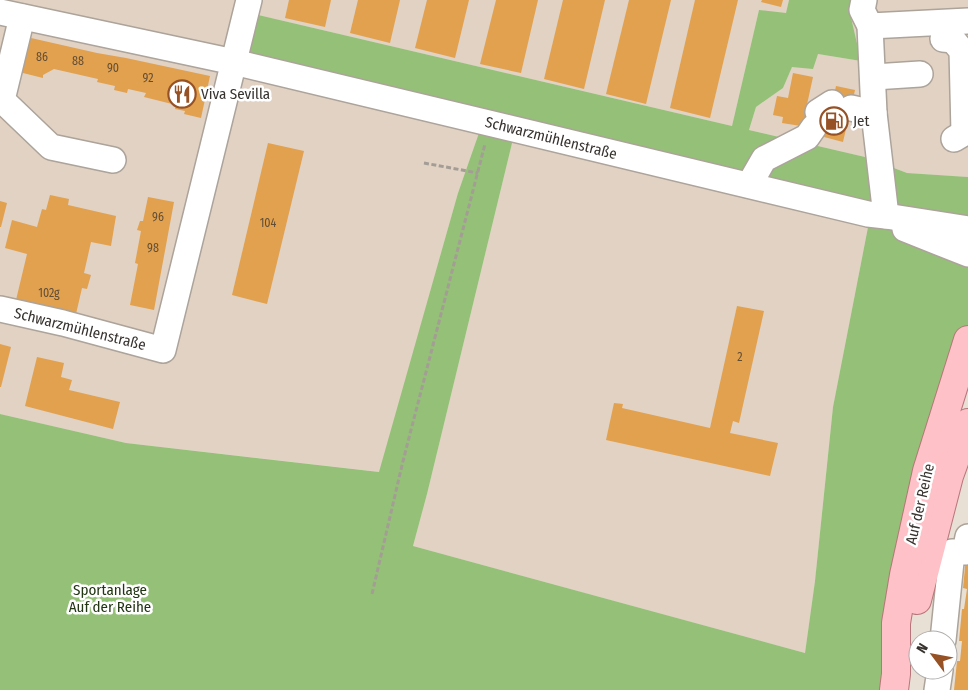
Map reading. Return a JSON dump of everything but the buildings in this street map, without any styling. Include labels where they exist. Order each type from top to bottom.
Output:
[{"type":"main road","name":"Auf der Reihe","points":[[895,682],[896,623],[904,575],[927,471],[968,340]]},
{"type":"main road","points":[[941,425],[968,417]]},
{"type":"main road","points":[[941,425],[965,439]]},
{"type":"main road","name":"Auf der Reihe","points":[[895,682],[949,476],[965,439]]},
{"type":"street","points":[[234,62],[249,0]]},
{"type":"street","points":[[864,0],[862,10],[870,26],[874,77]]},
{"type":"street","points":[[11,14],[2,100],[51,147],[113,160]]},
{"type":"street","name":"Schwarzmühlenstraße","points":[[11,14],[234,62],[749,185],[796,198],[877,215],[968,229]]},
{"type":"street","points":[[870,26],[968,21]]},
{"type":"street","points":[[943,39],[953,40],[962,51],[964,133],[954,139]]},
{"type":"street","name":"Schwarzmühlenstraße","points":[[0,309],[62,323],[163,350],[234,62]]},
{"type":"street","points":[[749,185],[764,159],[833,117],[874,77],[920,74]]},
{"type":"street","points":[[833,117],[879,156],[877,215]]},
{"type":"street","name":"Schwarzmühlenstraße","points":[[877,215],[968,254]]},
{"type":"street","points":[[945,630],[960,544]]},
{"type":"path","points":[[372,594],[406,452],[490,124]]},
{"type":"path","points":[[424,163],[478,172]]},
{"type":"shaded area","points":[[0,0],[245,0],[232,53],[480,130],[458,193],[380,472],[126,443],[0,414]]},
{"type":"shaded area","points":[[253,0],[789,0],[786,14],[759,10],[732,126],[250,13]]},
{"type":"shaded area","points":[[854,0],[968,0],[968,177],[907,173],[865,157],[749,130],[756,107],[783,88],[792,66],[818,54],[861,61],[850,13]]},
{"type":"shaded area","points":[[513,139],[870,217],[833,407],[815,581],[805,653],[413,546]]},
{"type":"green space","points":[[789,0],[854,0],[850,13],[861,61],[818,54],[813,69],[792,67],[783,88],[756,107],[749,130],[865,157],[907,173],[968,177],[968,225],[239,60],[250,13],[732,126],[759,10],[786,13]]},
{"type":"green space","name":"Sportanlage Auf der Reihe","points":[[480,130],[513,139],[413,546],[805,653],[815,581],[833,407],[870,217],[968,256],[968,330],[890,690],[0,690],[0,414],[126,443],[379,472],[458,193]]},
{"type":"place","name":"Viva Sevilla","points":[[182,94]]},
{"type":"place","name":"Jet","points":[[834,121]]}]
